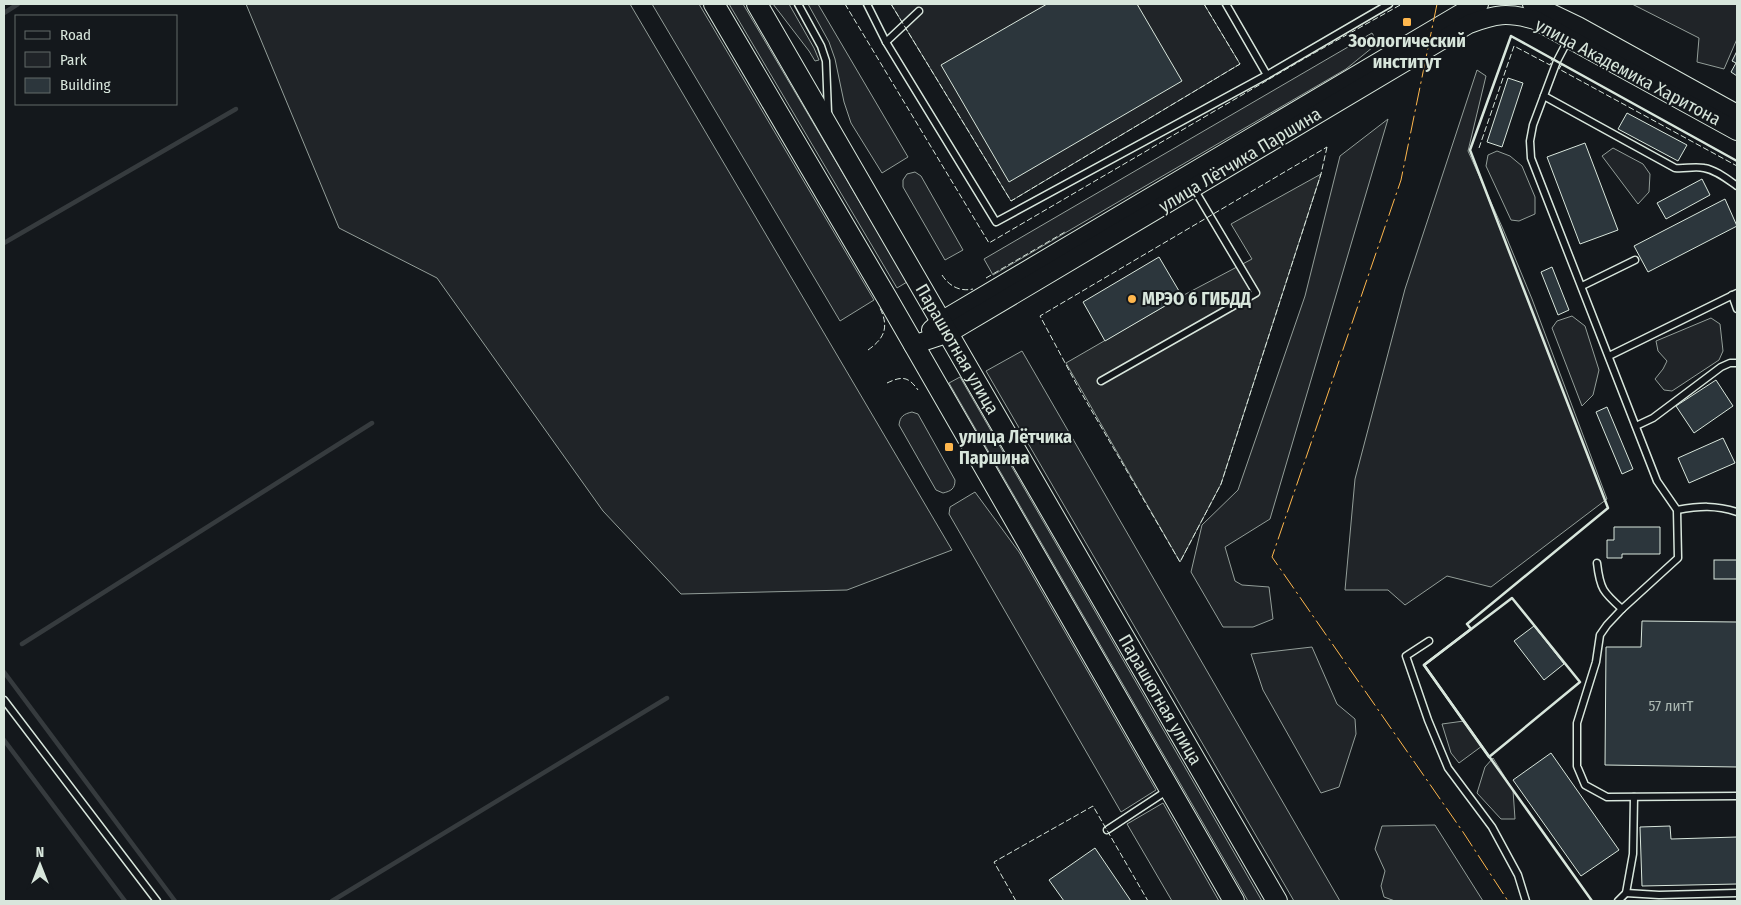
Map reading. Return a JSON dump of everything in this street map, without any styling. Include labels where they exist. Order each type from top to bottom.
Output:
[{"type":"main road","name":"Парашютная улица","points":[[714,4],[1234,901]]},
{"type":"main road","name":"Парашютная улица","points":[[756,4],[1277,901]]},
{"type":"street","name":"улица Академика Харитона","points":[[1532,4],[1578,26],[1737,114]]},
{"type":"street","name":"улица Лётчика Паршина","points":[[913,345],[1193,188],[1469,24],[1483,10]]},
{"type":"street","name":"улица Лётчика Паршина","points":[[945,327],[1459,14],[1483,10]]},
{"type":"street","name":"улица Академика Харитона","points":[[1483,10],[1535,20],[1737,130]]},
{"type":"lane","points":[[798,4],[821,46],[826,62],[828,125]]},
{"type":"lane","points":[[867,4],[886,42],[996,222],[1267,75],[1388,4]]},
{"type":"lane","points":[[1226,4],[1267,75]]},
{"type":"lane","points":[[886,42],[919,11]]},
{"type":"lane","points":[[1570,38],[1557,61],[1533,125],[1530,141],[1532,158],[1657,481],[1677,510],[1678,558],[1622,609],[1600,635],[1596,662],[1577,723],[1577,766],[1585,785],[1607,797],[1737,796]]},
{"type":"lane","points":[[1544,96],[1675,168],[1704,168],[1714,171],[1737,186]]},
{"type":"lane","points":[[1101,381],[1256,293],[1193,188]]},
{"type":"lane","points":[[1582,286],[1635,260]]},
{"type":"lane","points":[[1609,356],[1735,294],[1737,309]]},
{"type":"lane","points":[[1636,426],[1653,418],[1722,367],[1730,363],[1737,363]]},
{"type":"lane","points":[[1677,510],[1699,506],[1720,506],[1737,512]]},
{"type":"lane","points":[[1597,563],[1599,581],[1605,594],[1622,609]]},
{"type":"lane","points":[[1429,641],[1406,656],[1428,720],[1448,768],[1492,827],[1518,875],[1526,901]]},
{"type":"lane","points":[[4,700],[157,901]]},
{"type":"lane","points":[[1107,830],[1170,789]]},
{"type":"lane","points":[[1618,901],[1626,893],[1633,854],[1634,797]]},
{"type":"lane","points":[[1626,893],[1659,895],[1737,893]]},
{"type":"green space","points":[[246,4],[630,4],[952,550],[847,590],[681,594],[603,511],[437,278],[339,228]]},
{"type":"green space","points":[[652,4],[699,4],[874,300],[840,321]]},
{"type":"green space","points":[[729,4],[743,4],[907,282],[897,288]]},
{"type":"green space","points":[[773,4],[789,4],[819,60],[815,61]]},
{"type":"green space","points":[[808,4],[818,4],[908,157],[882,173],[851,123],[829,42]]},
{"type":"green space","points":[[891,4],[1204,4],[1240,64],[1011,201]]},
{"type":"green space","points":[[1632,4],[1737,4],[1737,39],[1724,69],[1697,62],[1699,38]]},
{"type":"green space","points":[[1372,33],[1378,43],[1346,69],[993,275],[984,259]]},
{"type":"green space","points":[[1477,70],[1486,76],[1468,151],[1532,299],[1607,499],[1491,587],[1447,576],[1405,605],[1388,590],[1345,590],[1355,479],[1405,289]]},
{"type":"green space","points":[[1388,119],[1270,519],[1225,547],[1235,581],[1242,585],[1269,587],[1273,619],[1253,627],[1223,627],[1191,572],[1202,525],[1238,490],[1305,296],[1340,156]]},
{"type":"green space","points":[[1613,148],[1643,164],[1650,174],[1649,192],[1638,204],[1602,156]]},
{"type":"green space","points":[[1497,151],[1510,156],[1522,166],[1535,197],[1535,214],[1519,221],[1511,220],[1486,166],[1488,155]]},
{"type":"green space","points":[[915,172],[921,176],[963,250],[945,260],[903,187],[903,180],[907,174]]},
{"type":"green space","points":[[1572,316],[1585,326],[1599,370],[1593,395],[1582,406],[1552,328],[1557,321]]},
{"type":"green space","points":[[1711,318],[1720,324],[1723,351],[1719,360],[1672,391],[1664,390],[1655,379],[1667,361],[1658,351],[1656,341]]},
{"type":"green space","points":[[1022,351],[1340,901],[1294,901],[986,371]]},
{"type":"green space","points":[[960,377],[1262,901],[1248,901],[949,383]]},
{"type":"green space","points":[[912,412],[918,414],[955,480],[953,488],[948,491],[943,493],[936,490],[899,425],[900,419],[903,416]]},
{"type":"green space","points":[[975,492],[1019,552],[1156,790],[1121,812],[949,514],[950,507]]},
{"type":"green space","points":[[1312,647],[1337,704],[1355,719],[1356,734],[1339,787],[1321,793],[1263,690],[1251,654]]},
{"type":"green space","points":[[1464,721],[1482,746],[1459,763],[1451,753],[1442,724]]},
{"type":"green space","points":[[1493,758],[1513,790],[1515,819],[1501,819],[1477,793],[1485,767]]},
{"type":"green space","points":[[1163,803],[1219,901],[1172,901],[1127,824]]},
{"type":"green space","points":[[1435,825],[1483,901],[1395,901],[1384,897],[1381,886],[1385,871],[1375,849],[1382,826]]},
{"type":"shaded area","points":[[1321,174],[1221,484],[1180,562],[1066,363],[1182,296],[1252,259],[1231,224]]},
{"type":"building","points":[[1047,4],[1137,4],[1182,81],[1009,182],[941,65]]},
{"type":"building","points":[[1737,51],[1737,76],[1731,72],[1736,63],[1732,61]]},
{"type":"building","points":[[1508,78],[1523,83],[1502,147],[1487,142]]},
{"type":"building","points":[[1627,113],[1687,145],[1678,161],[1618,129]]},
{"type":"building","points":[[1585,143],[1618,230],[1580,244],[1547,157]]},
{"type":"building","points":[[1702,179],[1710,195],[1666,219],[1657,203]]},
{"type":"building","points":[[1725,199],[1737,226],[1648,272],[1634,246]]},
{"type":"building","name":"МРЭО 6 ГИБДД","points":[[1159,257],[1182,296],[1105,341],[1083,302]]},
{"type":"building","points":[[1552,267],[1569,310],[1558,315],[1541,272]]},
{"type":"building","points":[[1716,380],[1733,406],[1694,433],[1676,406]]},
{"type":"building","points":[[1607,407],[1633,469],[1622,474],[1596,412]]},
{"type":"building","points":[[1723,438],[1735,463],[1689,483],[1678,458]]},
{"type":"building","points":[[1614,527],[1660,527],[1660,554],[1622,554],[1622,558],[1607,558],[1607,540],[1614,540]]},
{"type":"building","points":[[1714,560],[1737,560],[1737,579],[1714,579]]},
{"type":"building","points":[[1642,621],[1737,622],[1737,767],[1605,765],[1606,647],[1641,647]]},
{"type":"building","points":[[1534,626],[1564,664],[1544,680],[1514,641]]},
{"type":"building","points":[[1551,753],[1619,850],[1581,876],[1513,780]]},
{"type":"building","points":[[1670,826],[1671,839],[1737,837],[1737,884],[1642,886],[1640,827]]},
{"type":"building","points":[[1095,848],[1131,901],[1064,901],[1049,880]]},
{"type":"waterway","points":[[4,13],[18,4]]},
{"type":"waterway","points":[[4,243],[236,109]]},
{"type":"waterway","points":[[22,644],[372,423]]},
{"type":"waterway","points":[[4,672],[175,901]]},
{"type":"waterway","points":[[332,901],[667,698]]},
{"type":"waterway","points":[[4,740],[125,901]]},
{"type":"fence","points":[[845,4],[989,243],[1307,57],[1402,4]]},
{"type":"fence","points":[[891,4],[1011,201],[1240,64],[1204,4]]},
{"type":"fence","points":[[1479,148],[1514,46],[1550,65],[1552,58]]},
{"type":"fence","points":[[1562,64],[1559,69],[1737,166]]},
{"type":"fence","points":[[1327,147],[1321,174],[1221,484],[1180,562],[1079,389],[1040,316],[1327,147]]},
{"type":"fence","points":[[986,278],[1065,232]]},
{"type":"fence","points":[[942,275],[955,287],[964,290],[973,289]]},
{"type":"fence","points":[[868,350],[874,346],[884,332],[885,326],[880,308]]},
{"type":"fence","points":[[887,383],[901,378],[911,382],[918,390]]},
{"type":"fence","points":[[1016,901],[994,862],[1093,806],[1148,901]]},
{"type":"wall","points":[[1592,901],[1424,665],[1471,629],[1467,624],[1608,508],[1470,150],[1511,36],[1737,161]]},
{"type":"wall","points":[[1512,598],[1580,682],[1489,757],[1424,665],[1512,598]]},
{"type":"power","points":[[1437,4],[1401,180],[1272,557],[1463,832],[1508,901]]},
{"type":"place","name":"Зоологический институт","points":[[1407,22]]},
{"type":"place","name":"МРЭО 6 ГИБДД","points":[[1132,299]]},
{"type":"place","name":"улица Лётчика Паршина","points":[[949,447]]}]
